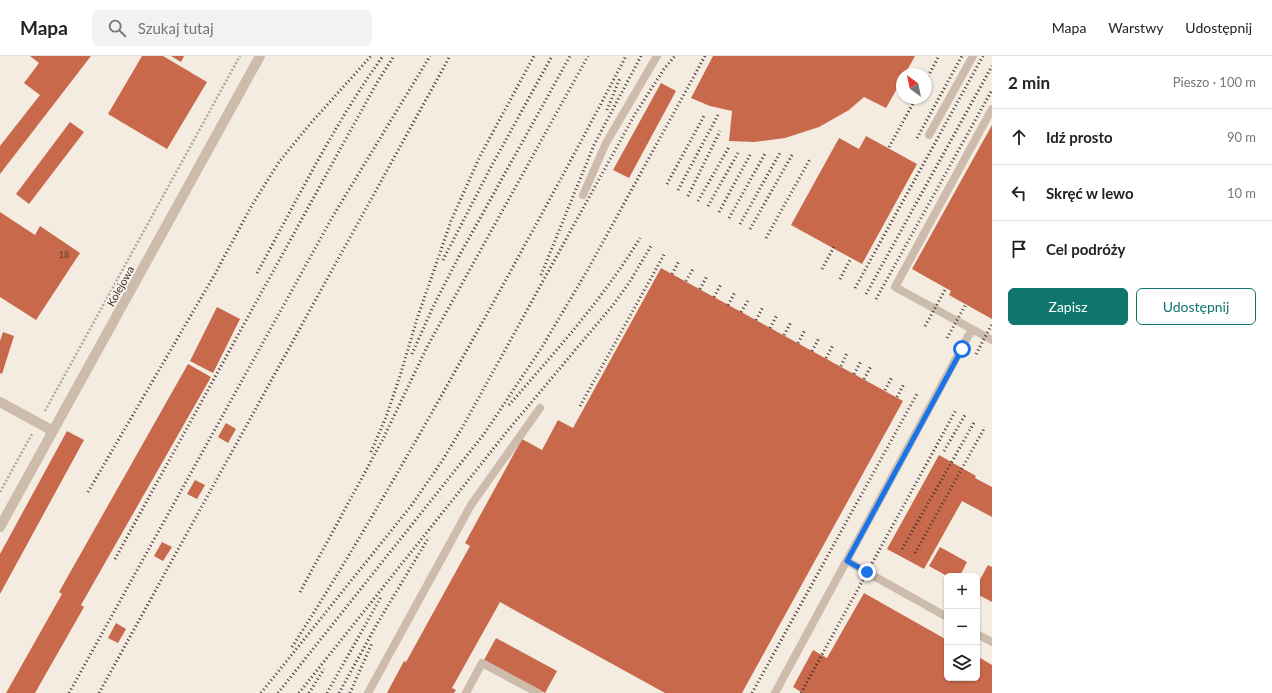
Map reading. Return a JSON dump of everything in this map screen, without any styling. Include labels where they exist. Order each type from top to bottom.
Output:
[{"type":"street","name":"Kolejowa","points":[[0,527],[260,56]]},
{"type":"street","points":[[0,402],[53,431]]},
{"type":"lane","points":[[582,195],[606,143],[657,56]]},
{"type":"lane","points":[[930,135],[973,56]]},
{"type":"lane","points":[[992,109],[895,287],[992,340]]},
{"type":"lane","points":[[775,693],[972,329]]},
{"type":"lane","points":[[368,693],[471,505],[540,408]]},
{"type":"lane","points":[[847,561],[944,615]]},
{"type":"lane","points":[[980,636],[992,642]]},
{"type":"lane","points":[[466,693],[482,663],[538,693]]},
{"type":"path","points":[[43,413],[240,56]]},
{"type":"path","points":[[0,492],[32,434]]},
{"type":"building","points":[[30,56],[91,56],[0,174],[0,146],[40,95],[24,83],[39,63]]},
{"type":"building","points":[[142,56],[163,56],[207,82],[167,149],[108,114]]},
{"type":"building","points":[[171,56],[184,56],[181,62]]},
{"type":"building","points":[[713,56],[915,56],[908,68],[896,68],[896,90],[886,108],[864,97],[849,110],[819,127],[785,138],[754,142],[729,141],[732,111],[710,106],[691,98]]},
{"type":"building","points":[[661,83],[676,91],[629,178],[613,170]]},
{"type":"building","points":[[70,122],[84,132],[29,204],[16,194]]},
{"type":"building","points":[[992,125],[992,319],[949,295],[951,291],[912,269]]},
{"type":"building","points":[[866,136],[917,164],[862,264],[791,225],[839,138],[859,149]]},
{"type":"building","points":[[0,212],[35,235],[40,226],[80,253],[36,320],[0,297]]},
{"type":"building","points":[[661,268],[903,401],[742,693],[665,693],[500,602],[452,688],[456,690],[454,693],[387,693],[404,661],[406,662],[470,546],[465,543],[522,439],[542,450],[558,420],[573,428]]},
{"type":"building","points":[[217,307],[240,319],[213,373],[190,361]]},
{"type":"building","points":[[3,332],[14,336],[2,374],[0,373],[0,341]]},
{"type":"building","points":[[188,364],[211,377],[81,605],[84,607],[35,693],[6,693],[62,594],[59,592]]},
{"type":"building","points":[[226,423],[236,429],[228,443],[218,437]]},
{"type":"building","points":[[67,431],[84,440],[0,594],[0,554]]},
{"type":"building","points":[[939,455],[992,487],[992,517],[962,501],[924,569],[887,549]]},
{"type":"building","points":[[195,480],[205,485],[197,499],[187,494]]},
{"type":"building","points":[[162,542],[172,547],[163,561],[154,556]]},
{"type":"building","points":[[940,547],[967,562],[962,573],[944,573],[944,574],[929,566]]},
{"type":"building","points":[[988,565],[992,567],[992,602],[980,596],[980,580]]},
{"type":"building","points":[[864,593],[944,638],[944,681],[980,681],[980,658],[992,665],[992,693],[803,693],[793,687],[813,650],[827,658]]},
{"type":"building","points":[[116,623],[126,629],[118,643],[108,638]]},
{"type":"building","points":[[496,638],[557,671],[545,693],[484,660]]},
{"type":"railway","points":[[88,492],[215,274],[252,205],[279,162],[310,124],[371,56]]},
{"type":"railway","points":[[257,273],[332,135],[348,108],[383,56]]},
{"type":"railway","points":[[115,559],[348,135],[378,81],[394,56]]},
{"type":"railway","points":[[69,693],[333,216],[430,56]]},
{"type":"railway","points":[[99,693],[450,56]]},
{"type":"railway","points":[[371,452],[386,417],[417,319],[451,221],[480,156],[534,56]]},
{"type":"railway","points":[[443,260],[492,165],[552,56]]},
{"type":"railway","points":[[412,354],[432,309],[458,258],[570,56]]},
{"type":"railway","points":[[300,592],[383,439],[428,345],[588,56]]},
{"type":"railway","points":[[292,647],[362,534],[428,419],[530,235],[626,56]]},
{"type":"railway","points":[[541,275],[594,145],[641,56]]},
{"type":"railway","points":[[261,693],[411,506],[442,461],[462,428],[635,114],[664,69],[675,56]]},
{"type":"railway","points":[[278,693],[484,434],[542,347],[587,271],[705,56]]},
{"type":"railway","points":[[932,69],[939,56]]},
{"type":"railway","points":[[917,138],[962,56]]},
{"type":"railway","points":[[855,288],[983,56]]},
{"type":"railway","points":[[866,294],[992,66]]},
{"type":"railway","points":[[607,110],[620,78]]},
{"type":"railway","points":[[876,299],[992,90]]},
{"type":"railway","points":[[889,147],[913,104]]},
{"type":"railway","points":[[667,184],[705,114]]},
{"type":"railway","points":[[678,190],[718,115]]},
{"type":"railway","points":[[688,196],[720,131]]},
{"type":"railway","points":[[698,201],[729,147]]},
{"type":"railway","points":[[740,224],[781,151]]},
{"type":"railway","points":[[729,218],[766,152]]},
{"type":"railway","points":[[708,206],[738,153]]},
{"type":"railway","points":[[719,212],[751,153]]},
{"type":"railway","points":[[750,229],[792,155]]},
{"type":"railway","points":[[766,238],[810,159]]},
{"type":"railway","points":[[509,405],[594,304],[626,261],[640,238]]},
{"type":"railway","points":[[299,693],[509,429],[613,305],[629,283],[651,246]]},
{"type":"railway","points":[[822,269],[834,247]]},
{"type":"railway","points":[[580,406],[665,253]]},
{"type":"railway","points":[[840,279],[851,258]]},
{"type":"railway","points":[[672,274],[679,261]]},
{"type":"railway","points":[[686,281],[693,269]]},
{"type":"railway","points":[[700,289],[707,276]]},
{"type":"railway","points":[[714,297],[721,284]]},
{"type":"railway","points":[[925,326],[946,288]]},
{"type":"railway","points":[[728,305],[735,292]]},
{"type":"railway","points":[[741,312],[749,299]]},
{"type":"railway","points":[[947,338],[966,304]]},
{"type":"railway","points":[[756,320],[763,307]]},
{"type":"railway","points":[[770,328],[777,315]]},
{"type":"railway","points":[[784,335],[791,322]]},
{"type":"railway","points":[[976,354],[992,324]]},
{"type":"railway","points":[[798,343],[805,330]]},
{"type":"railway","points":[[812,351],[819,338]]},
{"type":"railway","points":[[826,358],[833,345]]},
{"type":"railway","points":[[841,366],[847,353]]},
{"type":"railway","points":[[854,374],[861,361]]},
{"type":"railway","points":[[864,379],[871,366]]},
{"type":"railway","points":[[885,390],[892,377]]},
{"type":"railway","points":[[897,397],[904,384]]},
{"type":"railway","points":[[752,693],[918,392]]},
{"type":"railway","points":[[801,693],[956,410]]},
{"type":"railway","points":[[944,451],[965,415]]},
{"type":"railway","points":[[902,549],[975,421]]},
{"type":"railway","points":[[915,553],[985,427]]},
{"type":"railway","points":[[339,693],[377,624],[429,537]]},
{"type":"railway","points":[[327,693],[381,597]]},
{"type":"railway","points":[[350,693],[372,643]]},
{"type":"railway","points":[[309,693],[324,669]]},
{"type":"route","points":[[867,572],[847,561],[962,349]]}]
